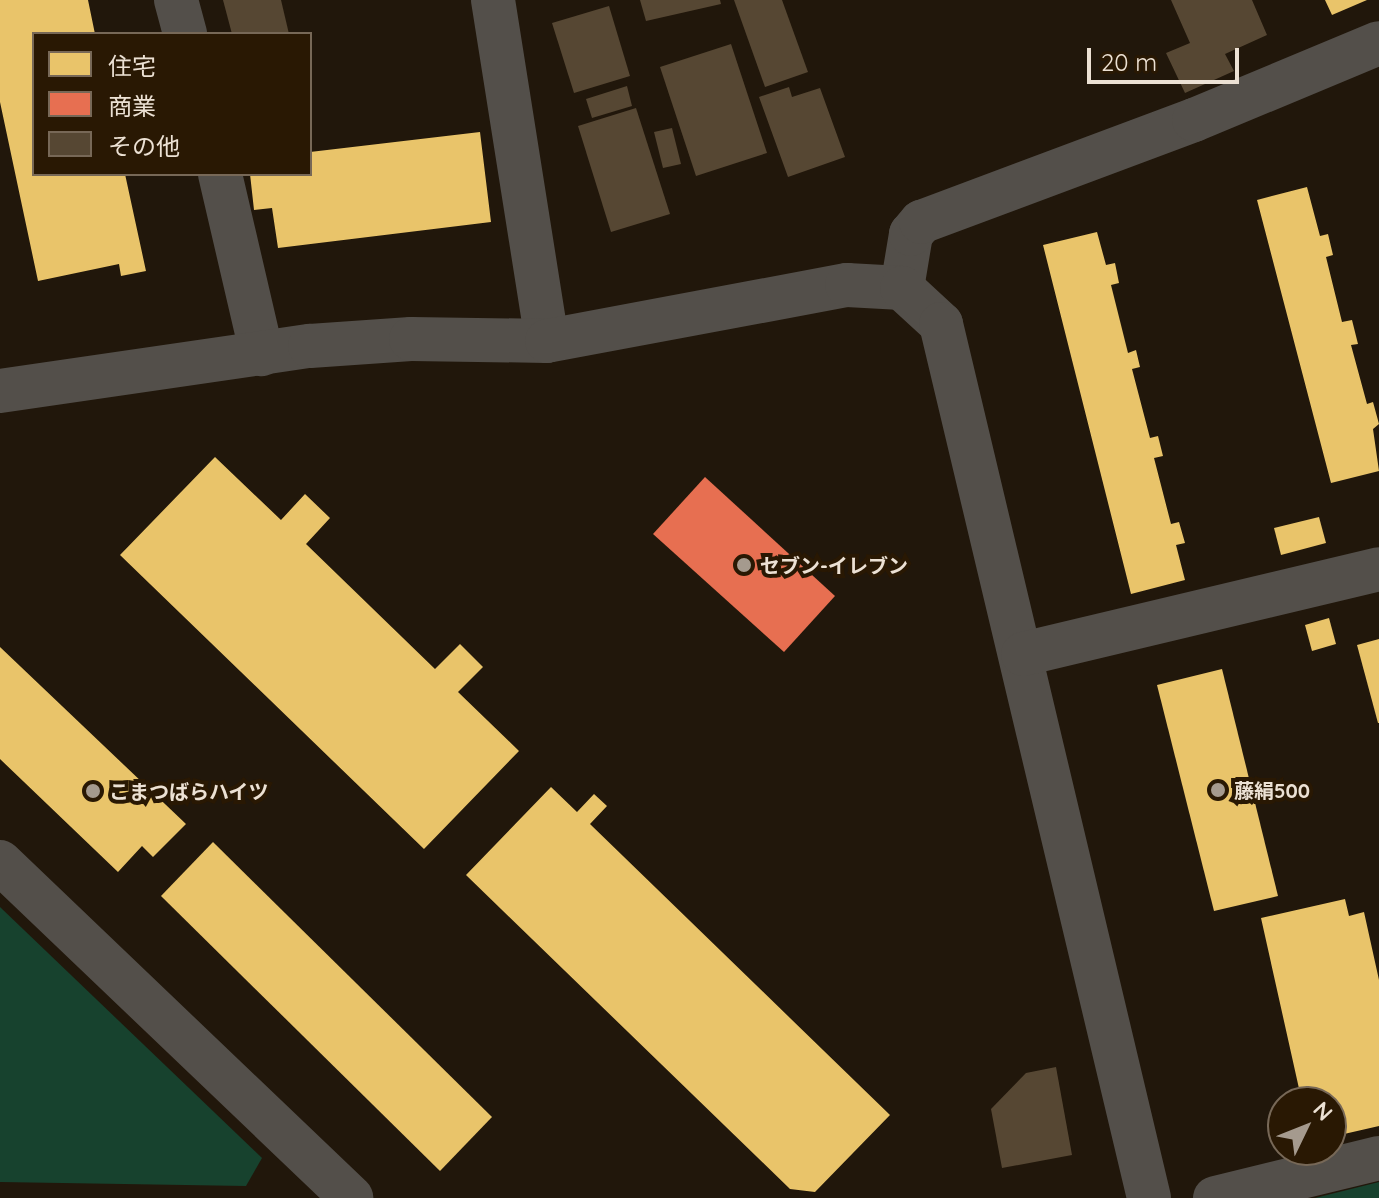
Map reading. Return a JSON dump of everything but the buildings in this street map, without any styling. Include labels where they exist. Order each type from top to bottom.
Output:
[{"type":"street","points":[[176,0],[184,32]]},
{"type":"street","points":[[493,0],[502,43],[506,105],[547,341]]},
{"type":"street","points":[[902,288],[911,234],[921,222],[1194,120],[1379,43]]},
{"type":"street","points":[[220,176],[262,354]]},
{"type":"street","points":[[0,391],[262,354],[411,339],[547,341],[847,285],[902,288],[941,324],[1023,654],[1149,1198]]},
{"type":"street","points":[[1023,654],[1379,569]]},
{"type":"street","points":[[0,862],[351,1198]]},
{"type":"street","points":[[1215,1198],[1379,1158]]},
{"type":"green space","points":[[0,907],[262,1158],[246,1186],[0,1182]]},
{"type":"green space","points":[[1379,1182],[1379,1198],[1315,1198]]},
{"type":"place","name":"セブン-イレブン","points":[[744,565]]},
{"type":"place","name":"藤絹500","points":[[1218,790]]},
{"type":"place","name":"こまつばらハイツ","points":[[93,791]]}]
